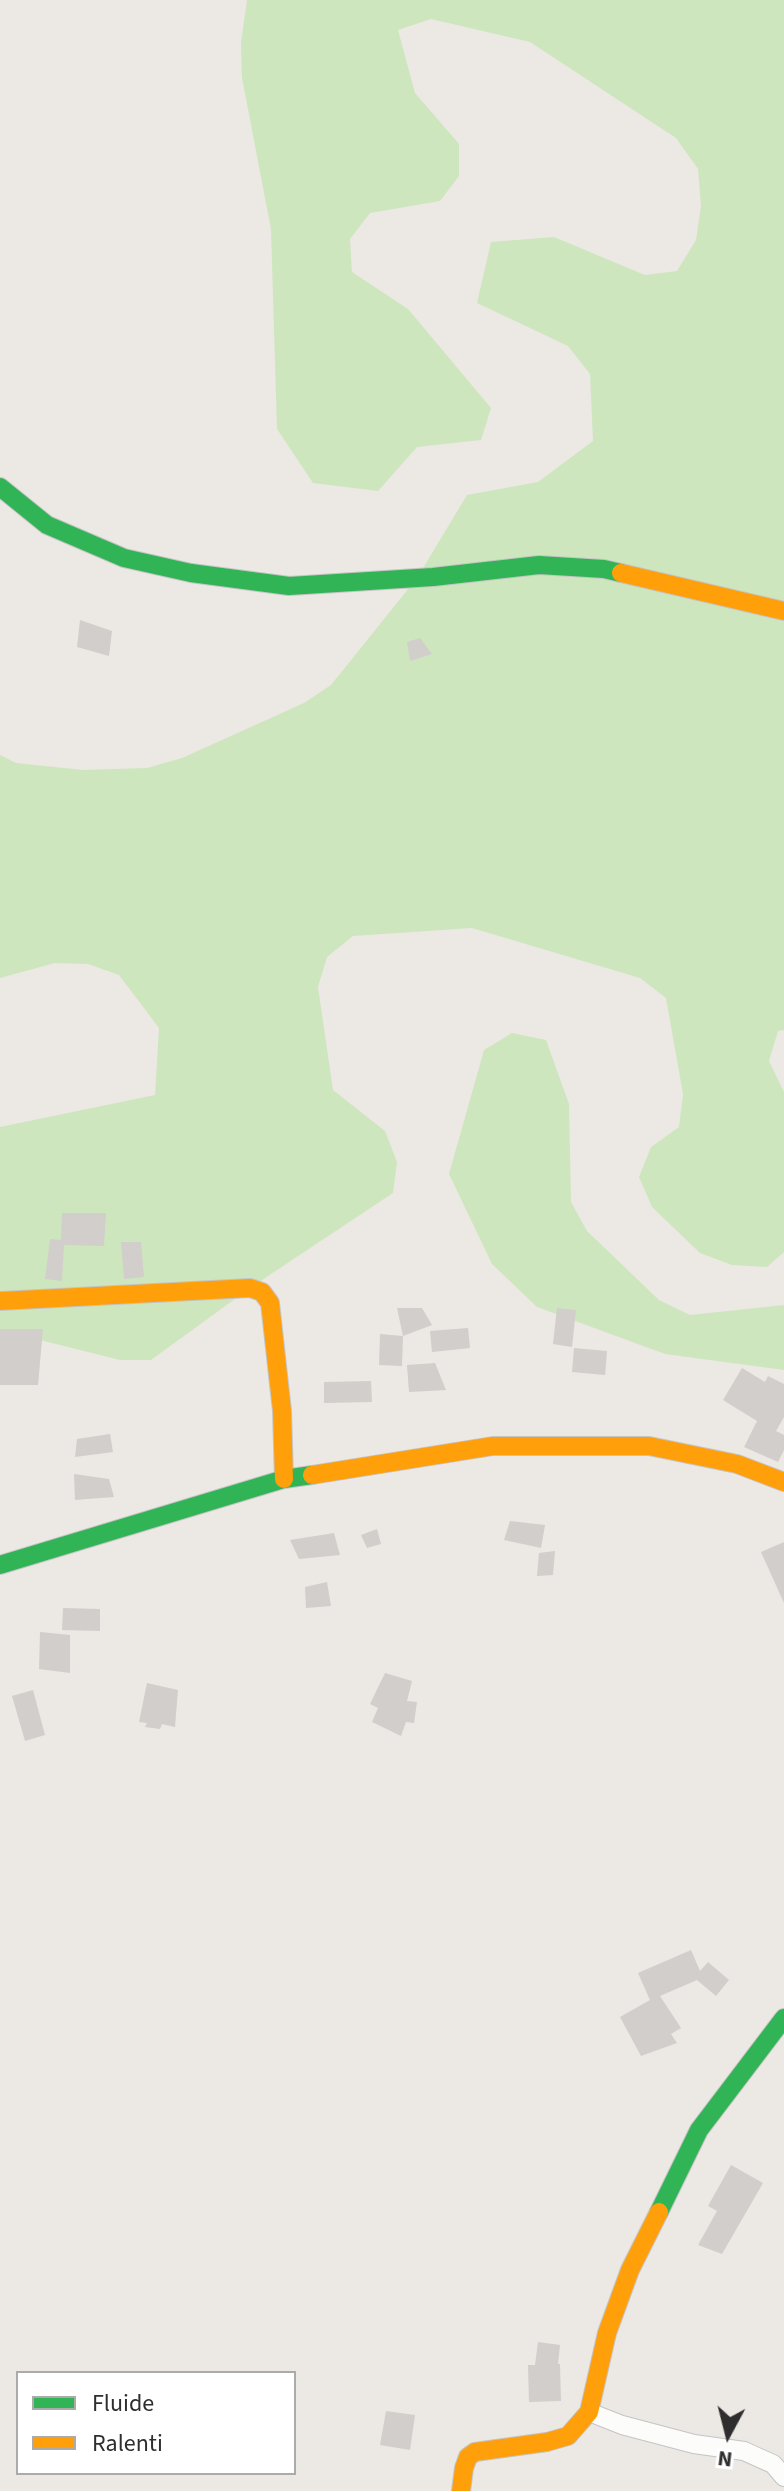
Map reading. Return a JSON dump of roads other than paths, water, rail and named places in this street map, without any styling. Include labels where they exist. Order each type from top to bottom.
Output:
[{"type":"street","points":[[0,487],[47,525],[124,558],[191,573],[289,586],[433,577],[552,565],[604,569],[784,611]]},
{"type":"street","points":[[0,1301],[250,1288],[262,1292],[270,1303],[282,1411],[284,1479]]},
{"type":"street","points":[[0,1565],[284,1479],[493,1446],[649,1446],[737,1464],[784,1482]]},
{"type":"street","points":[[461,2491],[464,2468],[468,2457],[475,2452],[568,2436],[589,2412],[607,2333],[630,2270],[692,2144],[699,2130],[784,2018]]},
{"type":"street","points":[[589,2412],[622,2425],[694,2444],[744,2451],[773,2464],[784,2477]]}]
